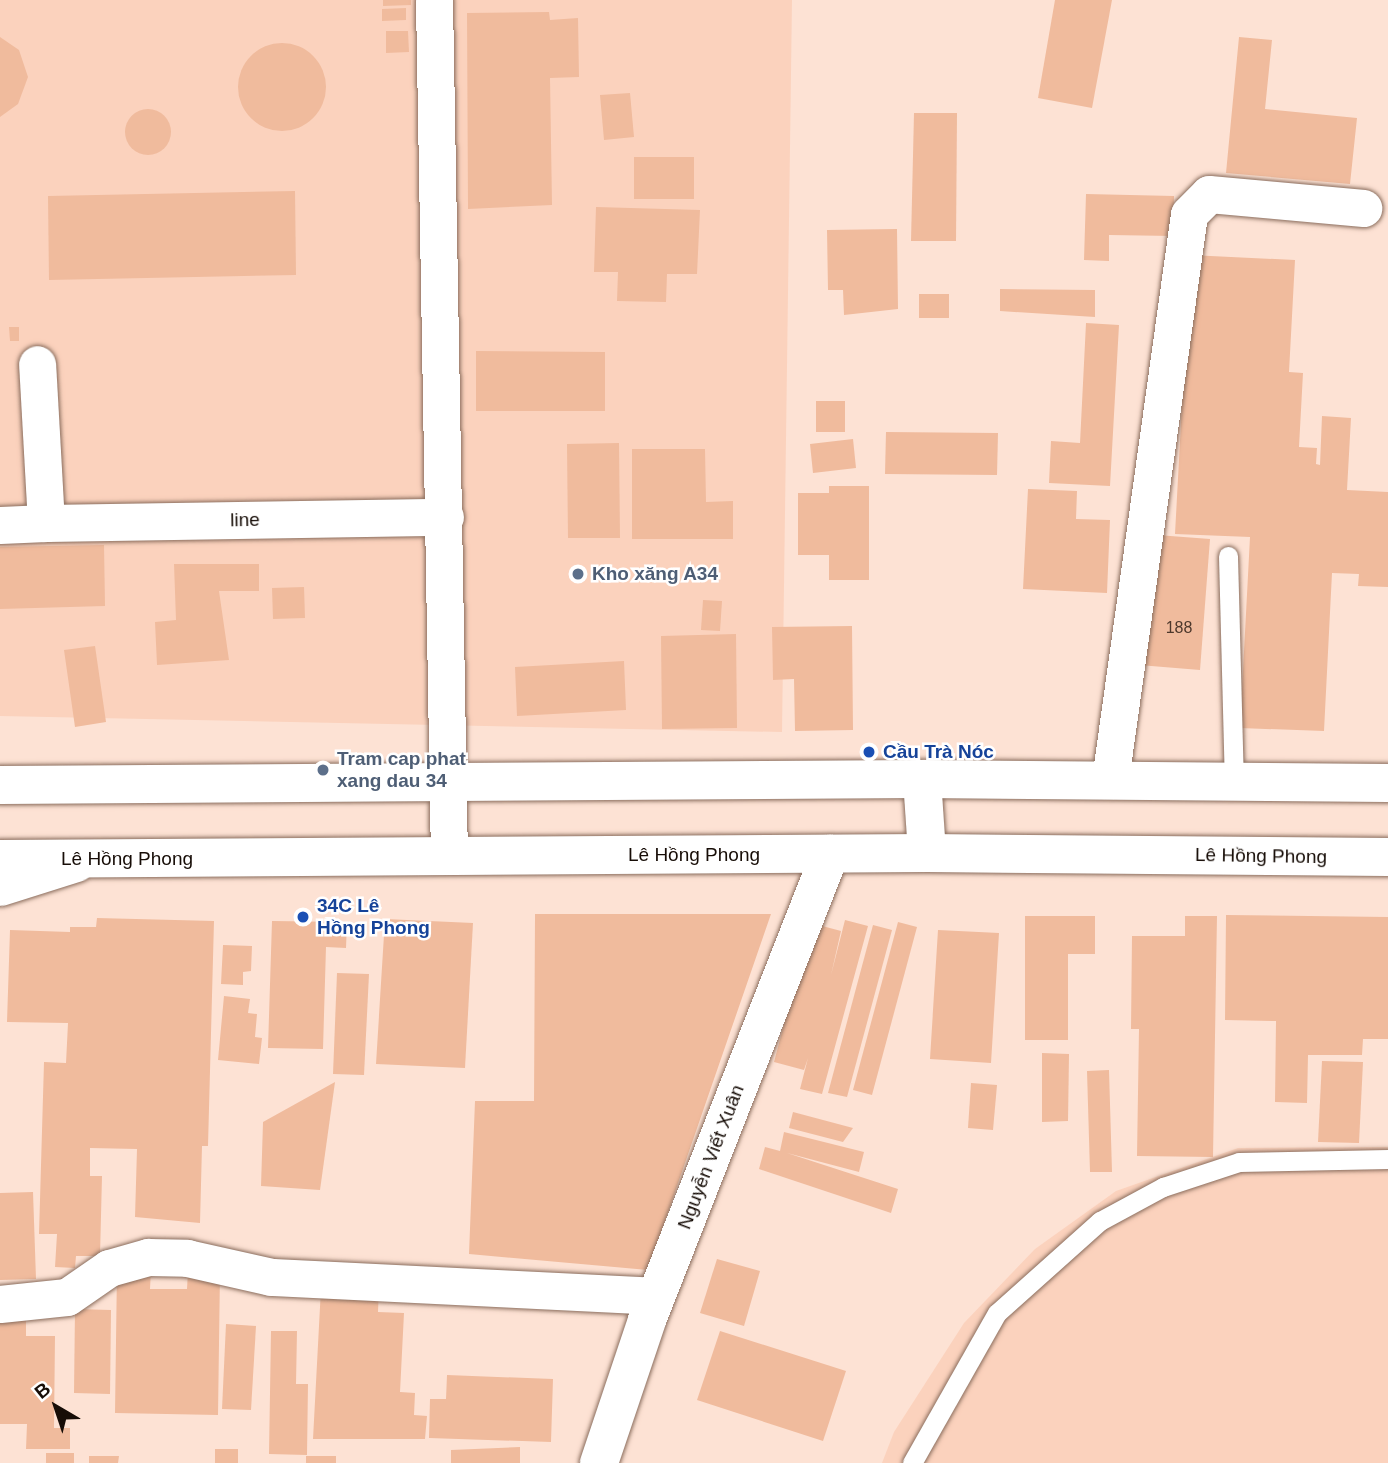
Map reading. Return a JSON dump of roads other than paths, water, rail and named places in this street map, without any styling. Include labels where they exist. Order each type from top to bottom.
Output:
[{"type":"main road","points":[[922,779],[927,853]]},
{"type":"main road","points":[[0,785],[922,779],[1388,783]]},
{"type":"main road","name":"Lê Hồng Phong","points":[[0,859],[830,853],[1388,857]]},
{"type":"main road","name":"Nguyễn Viết Xuân","points":[[599,1463],[656,1296],[830,853]]},
{"type":"street","points":[[435,0],[449,856]]},
{"type":"street","points":[[1110,780],[1189,214],[1209,194],[1363,208]]},
{"type":"street","points":[[37,364],[46,523]]},
{"type":"street","name":"line","points":[[0,526],[445,517]]},
{"type":"street","points":[[0,887],[86,859]]},
{"type":"street","points":[[0,1304],[67,1297],[108,1268],[148,1257],[187,1258],[271,1277],[656,1296]]},
{"type":"lane","points":[[1228,556],[1234,781]]},
{"type":"lane","points":[[912,1463],[997,1313],[1100,1221],[1163,1187],[1239,1162],[1388,1159]]},
{"type":"place","name":"Kho xăng A34","points":[[578,574]]},
{"type":"place","name":"Cầu Trà Nóc","points":[[869,752]]},
{"type":"place","name":"Tram cap phat xang dau 34","points":[[323,770]]},
{"type":"place","name":"34C Lê Hồng Phong","points":[[303,917]]}]
